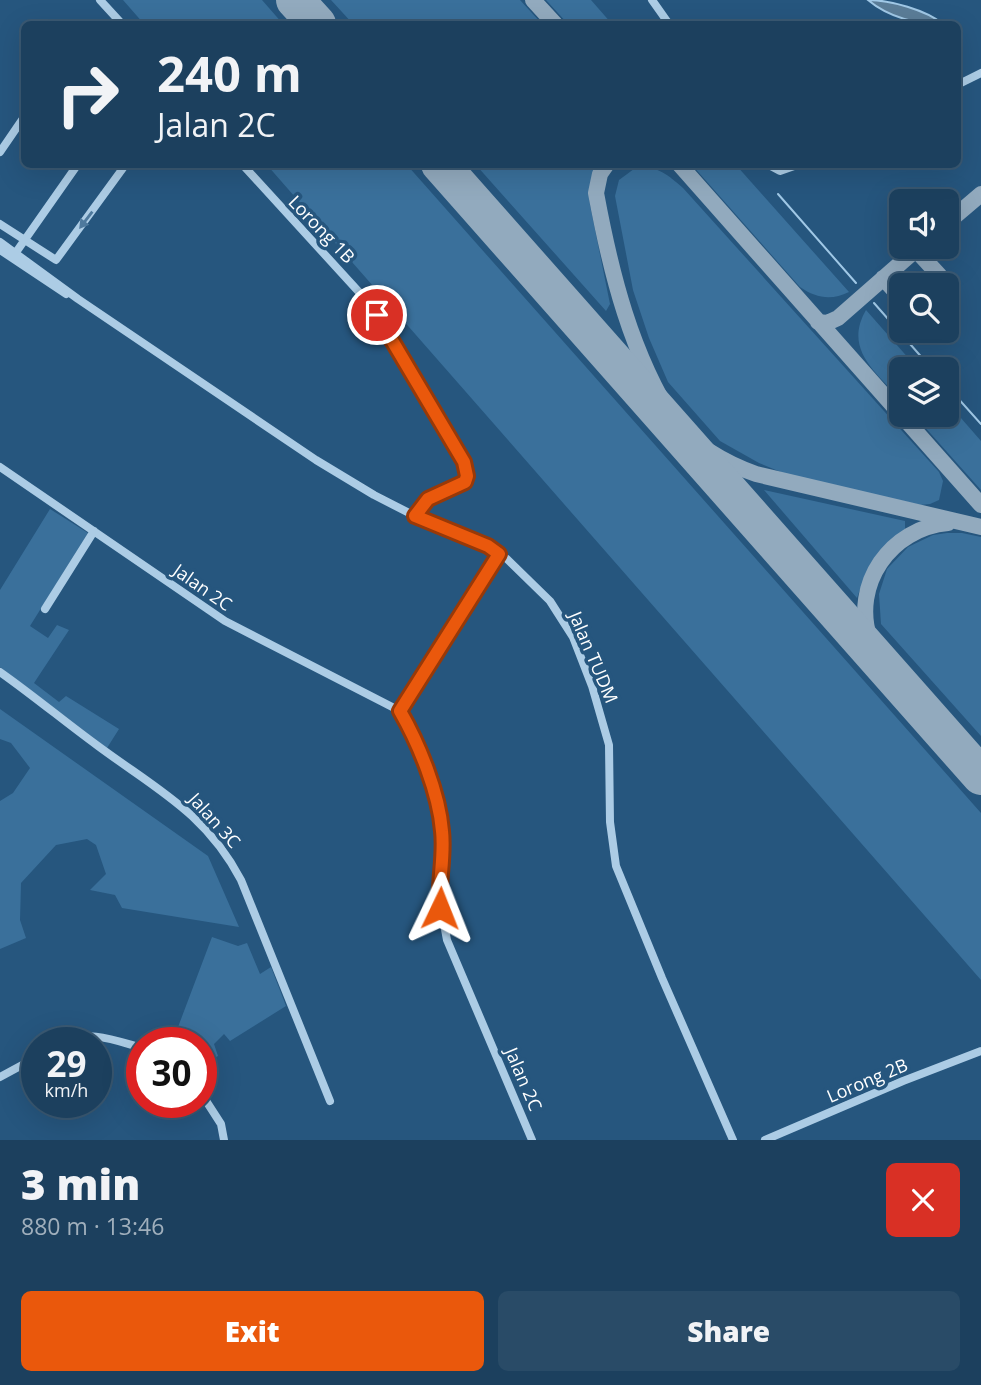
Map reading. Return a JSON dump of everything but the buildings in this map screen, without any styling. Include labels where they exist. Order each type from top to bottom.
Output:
[{"type":"street","points":[[100,0],[119,21]]},
{"type":"street","points":[[652,0],[667,21]]},
{"type":"street","points":[[961,78],[981,71]]},
{"type":"street","points":[[961,83],[981,71]]},
{"type":"street","points":[[0,152],[21,121]]},
{"type":"street","points":[[14,255],[75,168]]},
{"type":"street","points":[[0,224],[56,260],[123,168]]},
{"type":"street","name":"Lorong 1B","points":[[246,168],[369,303],[386,326],[464,462],[467,476],[465,482],[428,499],[415,516]]},
{"type":"street","name":"Jalan TUDM","points":[[0,242],[56,289],[78,299],[316,460],[415,516],[488,546],[557,610],[573,638],[589,676],[609,744],[610,822],[616,866],[733,1140]]},
{"type":"street","name":"Jalan TUDM","points":[[0,250],[14,255]]},
{"type":"street","name":"Jalan 2C","points":[[0,467],[225,621],[400,711],[409,725],[437,801],[442,831],[440,903],[447,940],[532,1140]]},
{"type":"street","points":[[45,609],[94,531]]},
{"type":"street","points":[[400,711],[499,554]]},
{"type":"street","name":"Jalan 3C","points":[[0,672],[100,748],[166,792],[208,832],[222,850],[241,880],[330,1101]]},
{"type":"street","name":"Lorong 2B","points":[[765,1140],[981,1051]]},
{"type":"street","points":[[0,1077],[21,1066]]},
{"type":"street","points":[[217,1118],[224,1140]]},
{"type":"shaded area","points":[[123,0],[262,0],[280,21],[141,21]]},
{"type":"shaded area","points":[[331,0],[520,0],[539,21],[350,21]]},
{"type":"shaded area","points":[[546,0],[591,0],[609,21],[565,21]]},
{"type":"shaded area","points":[[868,0],[907,7],[939,21],[904,19]]},
{"type":"shaded area","points":[[270,168],[410,168],[981,813],[981,980]]},
{"type":"shaded area","points":[[479,168],[598,168],[589,193],[610,304],[606,311]]},
{"type":"shaded area","points":[[635,168],[652,168],[663,172],[683,188],[889,417],[889,427],[898,427],[939,472],[943,481],[939,500],[920,505],[788,475],[759,463],[720,441],[668,382],[649,338],[633,290],[615,196],[619,180]]},
{"type":"shaded area","points":[[695,168],[739,168],[849,292],[836,297],[824,297],[800,287]]},
{"type":"shaded area","points":[[866,310],[889,336],[889,343],[895,343],[907,357],[889,357],[889,387],[866,360],[858,337]]},
{"type":"shaded area","points":[[959,416],[981,441],[981,490],[925,427],[959,427]]},
{"type":"shaded area","points":[[764,490],[905,521],[905,529],[876,560],[857,598]]},
{"type":"shaded area","points":[[50,509],[88,533],[30,626],[48,638],[57,625],[69,630],[34,683],[59,702],[66,696],[119,729],[107,748],[0,667],[0,590]]},
{"type":"shaded area","points":[[947,533],[981,537],[981,736],[881,624],[879,594],[887,569],[908,547],[933,535]]},
{"type":"shaded area","points":[[0,709],[208,856],[239,927],[122,908],[115,895],[90,890],[106,874],[96,845],[87,839],[56,845],[21,883],[20,920],[26,938],[0,949],[0,801],[13,793],[30,768],[11,743],[0,739]]},
{"type":"shaded area","points":[[212,937],[238,946],[247,943],[260,974],[271,967],[286,1006],[230,1041],[224,1034],[217,1041],[217,1027],[178,1027]]},
{"type":"waterway","points":[[778,194],[856,283]]},
{"type":"waterway","points":[[874,303],[921,357]]},
{"type":"waterway","points":[[959,399],[981,424]]},
{"type":"taxiway","points":[[533,0],[552,21]]},
{"type":"taxiway","points":[[604,168],[600,174],[596,193],[616,283],[635,342],[660,397],[676,424]]},
{"type":"taxiway","points":[[683,168],[981,505]]},
{"type":"taxiway","points":[[959,213],[981,194]]},
{"type":"taxiway","points":[[818,322],[827,323],[838,318],[905,259]]},
{"type":"taxiway","points":[[924,259],[937,273]]},
{"type":"taxiway","points":[[883,278],[889,285]]},
{"type":"taxiway","points":[[665,418],[708,450],[731,464],[756,474],[981,527]]},
{"type":"taxiway","points":[[889,672],[870,640],[866,599],[871,580],[880,562],[893,547],[928,527],[948,523]]},
{"type":"runway","points":[[295,0],[314,21]]},
{"type":"runway","points":[[444,168],[981,776]]},
{"type":"route","points":[[377,315],[386,326],[467,471],[465,482],[428,499],[415,516],[488,546],[499,554],[400,711],[409,725],[437,801],[442,831],[440,908]]}]
